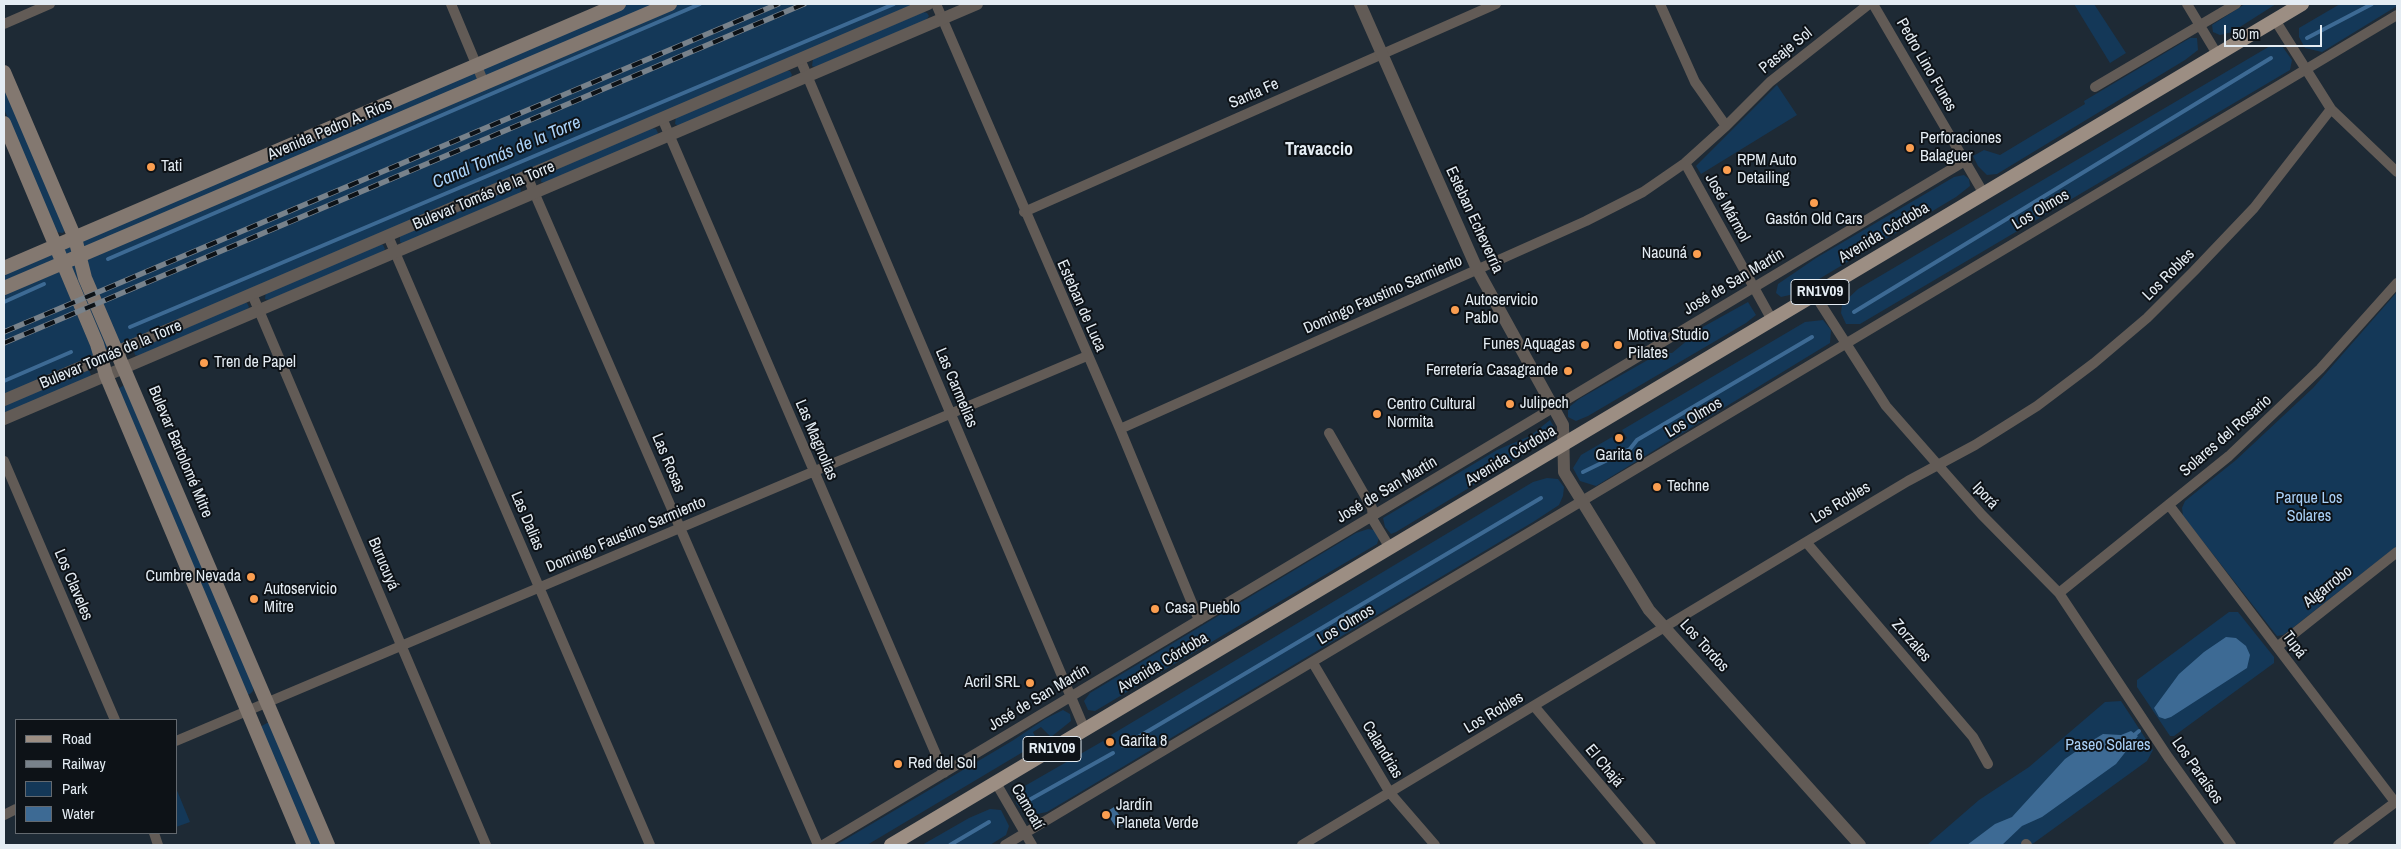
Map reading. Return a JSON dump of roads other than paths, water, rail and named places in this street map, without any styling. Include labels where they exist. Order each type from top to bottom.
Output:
[{"type":"main road","name":"Avenida Pedro A. Ríos","points":[[4,268],[619,4]]},
{"type":"main road","name":"Avenida Pedro A. Ríos","points":[[4,288],[670,4]]},
{"type":"main road","name":"Avenida Córdoba","points":[[891,845],[2302,4]]},
{"type":"main road","name":"Bulevar Bartolomé Mitre","points":[[4,72],[75,238],[85,278],[328,845]]},
{"type":"main road","points":[[4,122],[63,263],[106,375],[304,845]]},
{"type":"street","points":[[4,24],[50,4]]},
{"type":"street","points":[[451,4],[484,83]]},
{"type":"street","name":"Bulevar Tomás de la Torre","points":[[4,400],[928,4]]},
{"type":"street","name":"Esteban de Luca","points":[[936,4],[1024,212],[1120,429],[1199,620]]},
{"type":"street","name":"Bulevar Tomás de la Torre","points":[[4,419],[977,4]]},
{"type":"street","name":"Esteban Echeverría","points":[[1360,4],[1477,270],[1563,425],[1563,446]]},
{"type":"street","name":"Santa Fe","points":[[1024,212],[1496,4]]},
{"type":"street","points":[[1660,4],[1695,82],[1726,126]]},
{"type":"street","name":"Pasaje Sol","points":[[1726,126],[1770,82],[1869,4]]},
{"type":"street","name":"Pedro Lino Funes","points":[[1873,4],[1984,194]]},
{"type":"street","points":[[2187,4],[2218,54]]},
{"type":"street","points":[[2095,87],[2236,4]]},
{"type":"street","name":"Los Olmos","points":[[1005,845],[2397,15]]},
{"type":"street","points":[[2275,20],[2331,109],[2397,172]]},
{"type":"street","name":"Las Carmelias","points":[[800,59],[1085,730]]},
{"type":"street","name":"Los Robles","points":[[1302,845],[1806,542],[1975,445],[2037,406],[2094,363],[2147,318],[2254,208],[2331,109]]},
{"type":"street","name":"Las Magnolias","points":[[662,118],[944,773]]},
{"type":"street","name":"Domingo Faustino Sarmiento","points":[[1120,429],[1586,221],[1643,192],[1685,163],[1726,126]]},
{"type":"street","name":"José de San Martín","points":[[823,845],[1965,161]]},
{"type":"street","name":"José Mármol","points":[[1685,163],[1772,320]]},
{"type":"street","name":"Las Rosas","points":[[527,176],[818,845]]},
{"type":"street","name":"Las Dalias","points":[[388,236],[650,845]]},
{"type":"street","name":"Solares del Rosario","points":[[2059,593],[2229,456],[2320,369],[2397,283]]},
{"type":"street","name":"Burucuyá","points":[[252,294],[486,845]]},
{"type":"street","name":"Iporá","points":[[1814,295],[1886,406],[1937,466],[2059,593],[2139,713]]},
{"type":"street","name":"Domingo Faustino Sarmiento","points":[[178,740],[1087,356]]},
{"type":"street","points":[[1329,434],[1372,508],[1373,516],[1390,548]]},
{"type":"street","name":"Los Tordos","points":[[1563,446],[1564,472],[1649,610],[1860,845]]},
{"type":"street","name":"Los Claveles","points":[[4,461],[115,719]]},
{"type":"street","name":"Tupá","points":[[2169,506],[2396,802]]},
{"type":"street","name":"Zorzales","points":[[1806,542],[1973,736],[1988,764]]},
{"type":"street","name":"Algarrobo","points":[[2277,647],[2397,552]]},
{"type":"street","name":"Calandrias","points":[[1313,663],[1390,793],[1435,845]]},
{"type":"street","name":"El Chajá","points":[[1534,706],[1651,845]]},
{"type":"street","name":"Los Paraísos","points":[[2139,713],[2231,845]]},
{"type":"street","name":"Camoatí","points":[[996,783],[1032,845]]},
{"type":"street","points":[[2338,845],[2396,802]]},
{"type":"water","points":[[2226,637],[2236,638],[2246,646],[2250,655],[2247,668],[2171,717],[2165,719],[2159,717],[2154,708],[2179,674],[2204,652]]},
{"type":"water","points":[[2131,731],[2138,736],[2116,764],[2042,817],[2022,826],[2002,845],[1967,845],[1995,824],[2012,817],[2065,759],[2085,745],[2103,734],[2121,735]]},
{"type":"water","points":[[1114,807],[1125,824],[1117,829],[1106,812]]},
{"type":"waterway","points":[[108,259],[700,4]]},
{"type":"waterway","name":"Canal Tomás de la Torre","points":[[130,327],[894,4]]},
{"type":"waterway","points":[[2307,38],[2372,4]]},
{"type":"waterway","points":[[1854,312],[2271,58]]},
{"type":"waterway","points":[[4,302],[44,284]]},
{"type":"waterway","points":[[1583,472],[1630,449],[1637,440],[1812,337]]},
{"type":"waterway","name":"Canal Tomás de la Torre","points":[[4,381],[71,352]]},
{"type":"waterway","points":[[1123,746],[1541,498]]},
{"type":"waterway","points":[[2132,737],[2139,731]]},
{"type":"waterway","points":[[1022,804],[1113,753]]},
{"type":"waterway","points":[[950,845],[989,822]]},
{"type":"railway","points":[[4,332],[778,4]]},
{"type":"railway","points":[[4,343],[804,4]]},
{"type":"place","name":"Perforaciones Balaguer","points":[[1910,148]]},
{"type":"place","name":"Tati","points":[[151,167]]},
{"type":"place","name":"RPM Auto Detailing","points":[[1727,170]]},
{"type":"place","name":"Gastón Old Cars","points":[[1814,203]]},
{"type":"place","name":"Nacuná","points":[[1697,254]]},
{"type":"place","name":"Autoservicio Pablo","points":[[1455,310]]},
{"type":"place","name":"Funes Aquagas","points":[[1585,345]]},
{"type":"place","name":"Motiva Studio Pilates","points":[[1618,345]]},
{"type":"place","name":"Tren de Papel","points":[[204,363]]},
{"type":"place","name":"Ferretería Casagrande","points":[[1568,371]]},
{"type":"place","name":"Julipech","points":[[1510,404]]},
{"type":"place","name":"Centro Cultural Normita","points":[[1377,414]]},
{"type":"place","name":"Garita 6","points":[[1619,438]]},
{"type":"place","name":"Techne","points":[[1657,487]]},
{"type":"place","name":"Cumbre Nevada","points":[[251,577]]},
{"type":"place","name":"Autoservicio Mitre","points":[[254,599]]},
{"type":"place","name":"Casa Pueblo","points":[[1155,609]]},
{"type":"place","name":"Acril SRL","points":[[1030,683]]},
{"type":"place","name":"Garita 8","points":[[1110,742]]},
{"type":"place","name":"Red del Sol","points":[[898,764]]},
{"type":"place","name":"Jardín Planeta Verde","points":[[1106,815]]},
{"type":"district","name":"Travaccio","points":[[1319,150]]},
{"type":"park label","name":"Parque Los Solares","points":[[2309,508]]},
{"type":"park label","name":"Paseo Solares","points":[[2108,746]]}]
